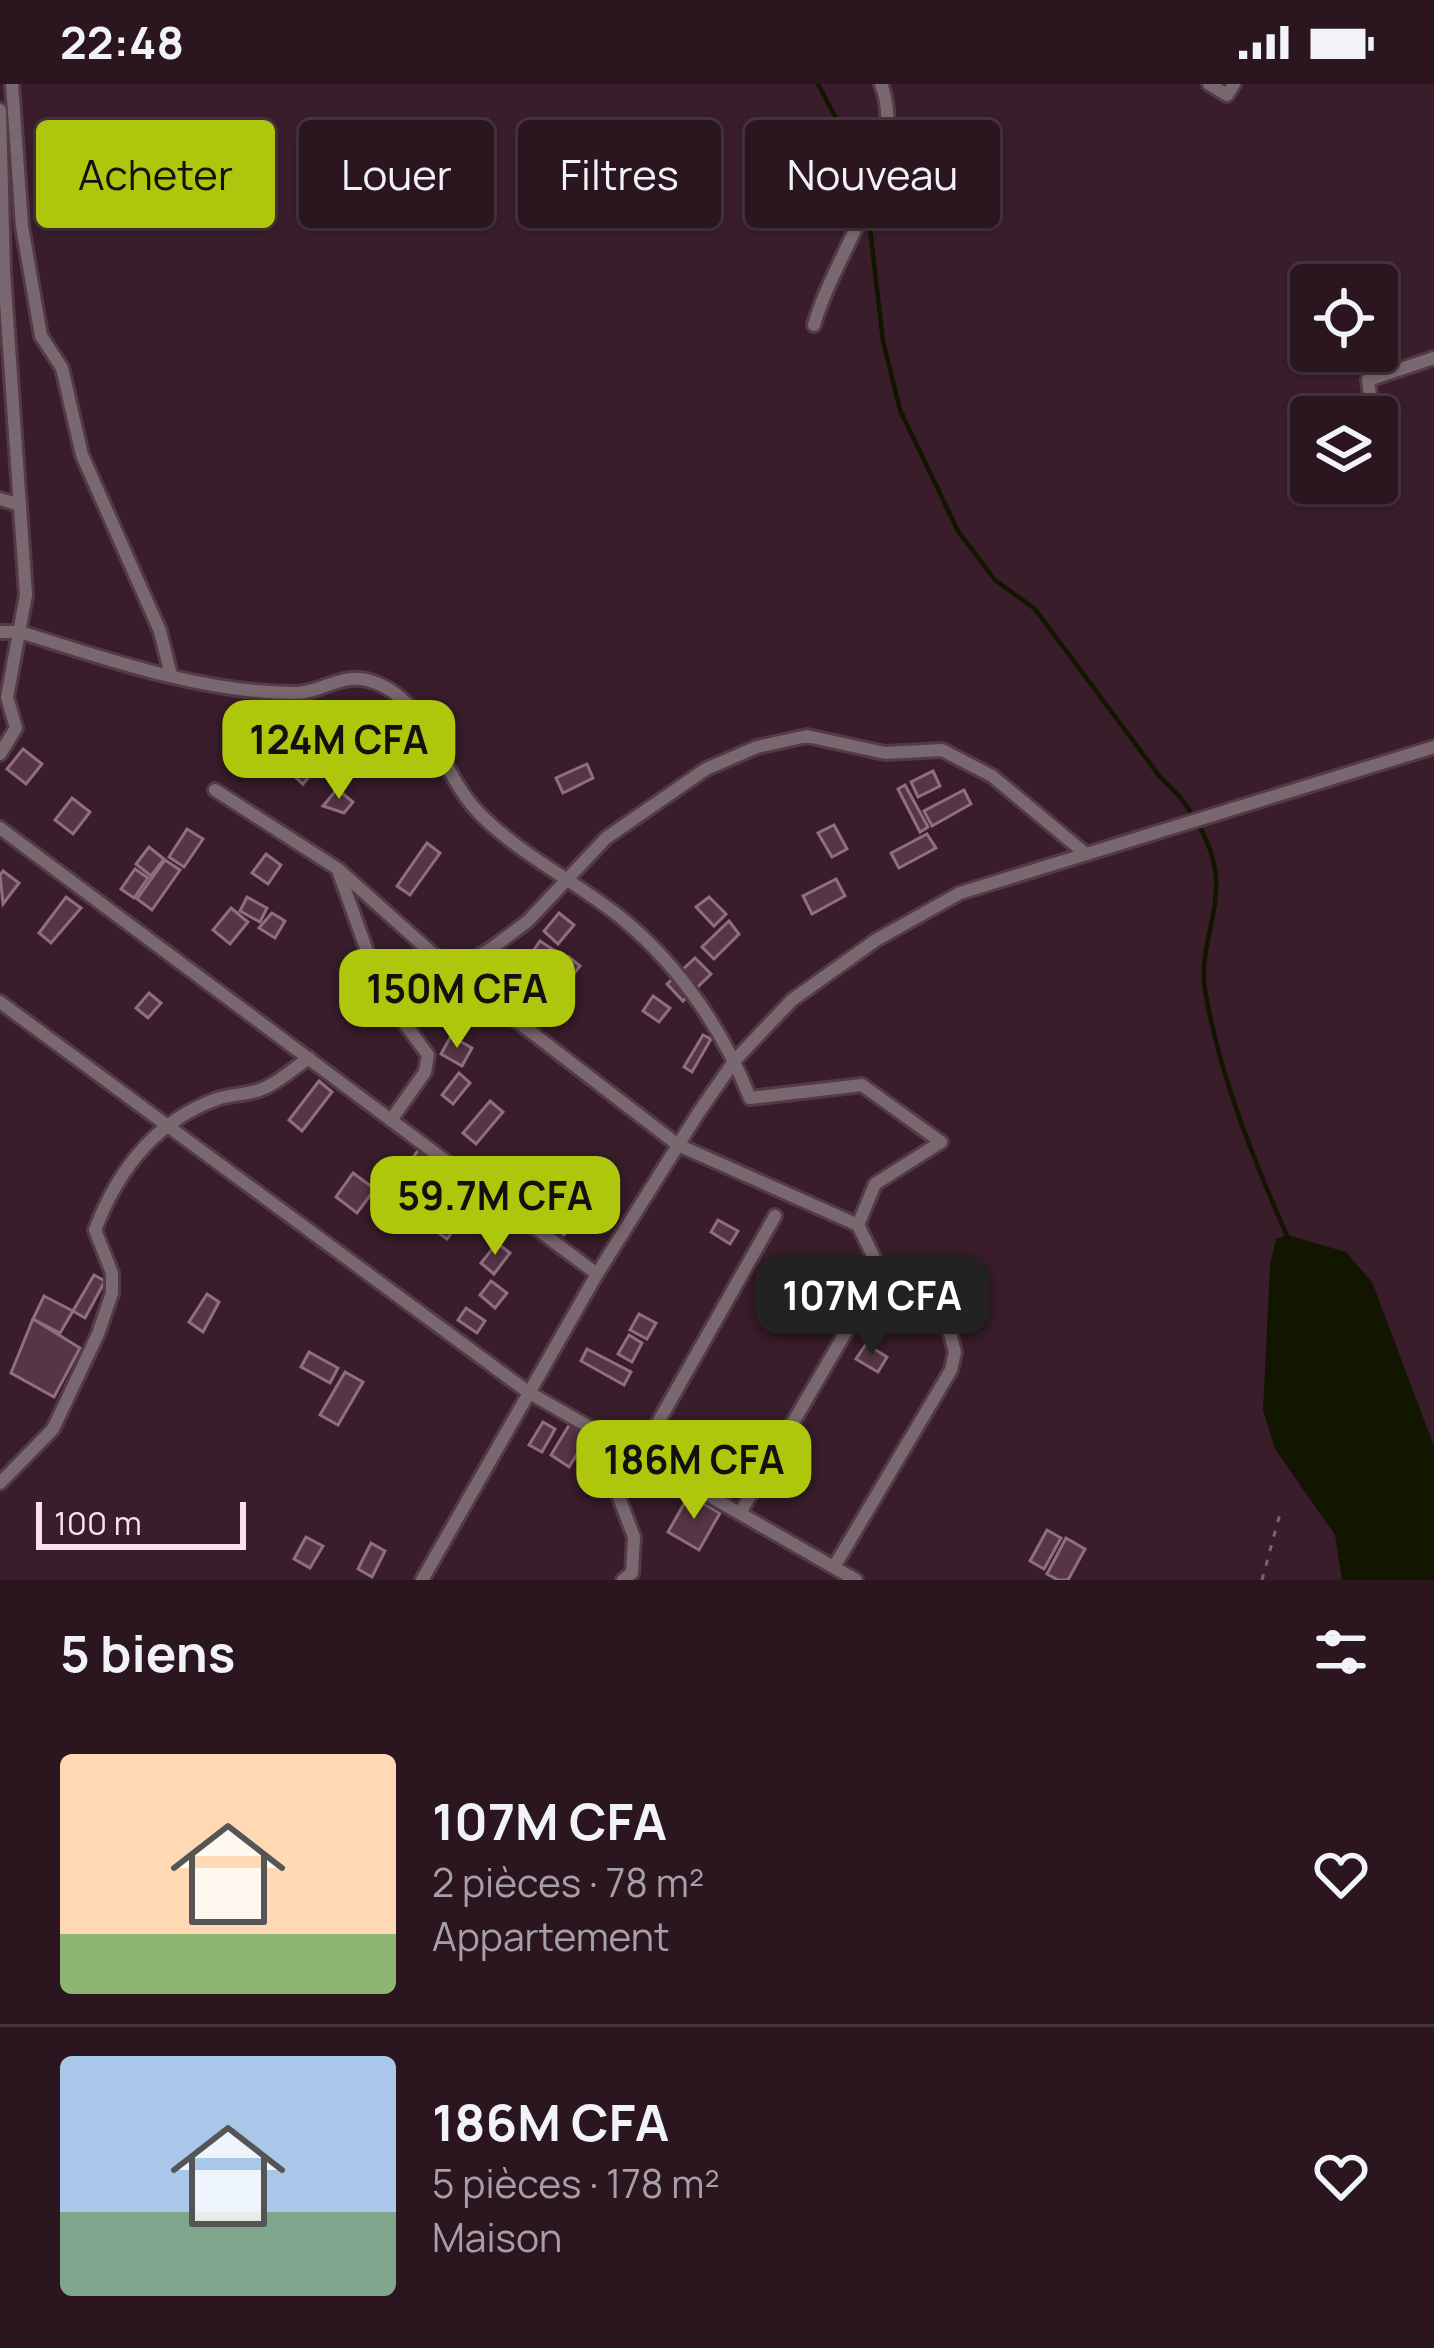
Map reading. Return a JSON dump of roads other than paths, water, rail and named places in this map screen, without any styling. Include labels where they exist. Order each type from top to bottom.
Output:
[{"type":"street","points":[[12,84],[16,174],[36,319],[62,368],[82,455],[160,631],[171,674]]},
{"type":"street","points":[[814,325],[882,157],[887,100],[881,84]]},
{"type":"street","points":[[1209,84],[1227,95],[1234,84]]},
{"type":"street","points":[[0,110],[26,595],[7,697],[16,728],[0,754]]},
{"type":"street","points":[[1370,396],[1368,380],[1434,358]]},
{"type":"street","points":[[0,499],[20,505]]},
{"type":"street","points":[[0,632],[20,632],[171,674],[300,694],[338,677],[380,684],[417,712],[447,773],[480,814],[624,920],[673,968],[735,1060],[750,1098],[862,1085],[941,1142],[875,1184],[858,1226]]},
{"type":"street","points":[[382,993],[453,972],[528,921],[606,838],[706,769],[757,747],[807,736],[885,753],[942,750],[992,776],[1086,854]]},
{"type":"street","points":[[422,1580],[597,1274],[678,1145],[735,1060],[792,1000],[876,940],[960,893],[1434,747]]},
{"type":"street","points":[[215,790],[338,869],[453,972],[678,1145],[858,1226],[881,1272],[922,1296],[947,1322],[955,1352],[951,1370],[834,1567]]},
{"type":"street","points":[[0,828],[597,1274]]},
{"type":"street","points":[[338,869],[382,993],[428,1054],[425,1072],[391,1120]]},
{"type":"street","points":[[0,1002],[528,1392],[856,1580]]},
{"type":"street","points":[[0,1483],[53,1429],[80,1380],[112,1293],[112,1273],[94,1230],[110,1190],[130,1161],[168,1126],[217,1099],[263,1089],[309,1058]]},
{"type":"street","points":[[639,1456],[775,1216]]},
{"type":"street","points":[[740,1513],[881,1272]]},
{"type":"street","points":[[593,1429],[634,1538],[632,1574],[623,1580]]},
{"type":"waterway","points":[[818,84],[837,120]]},
{"type":"waterway","points":[[870,228],[883,341],[900,410],[958,531],[995,580],[1035,609],[1160,777],[1180,797],[1205,837],[1216,880],[1204,976],[1211,1021],[1238,1115],[1287,1236]]}]
